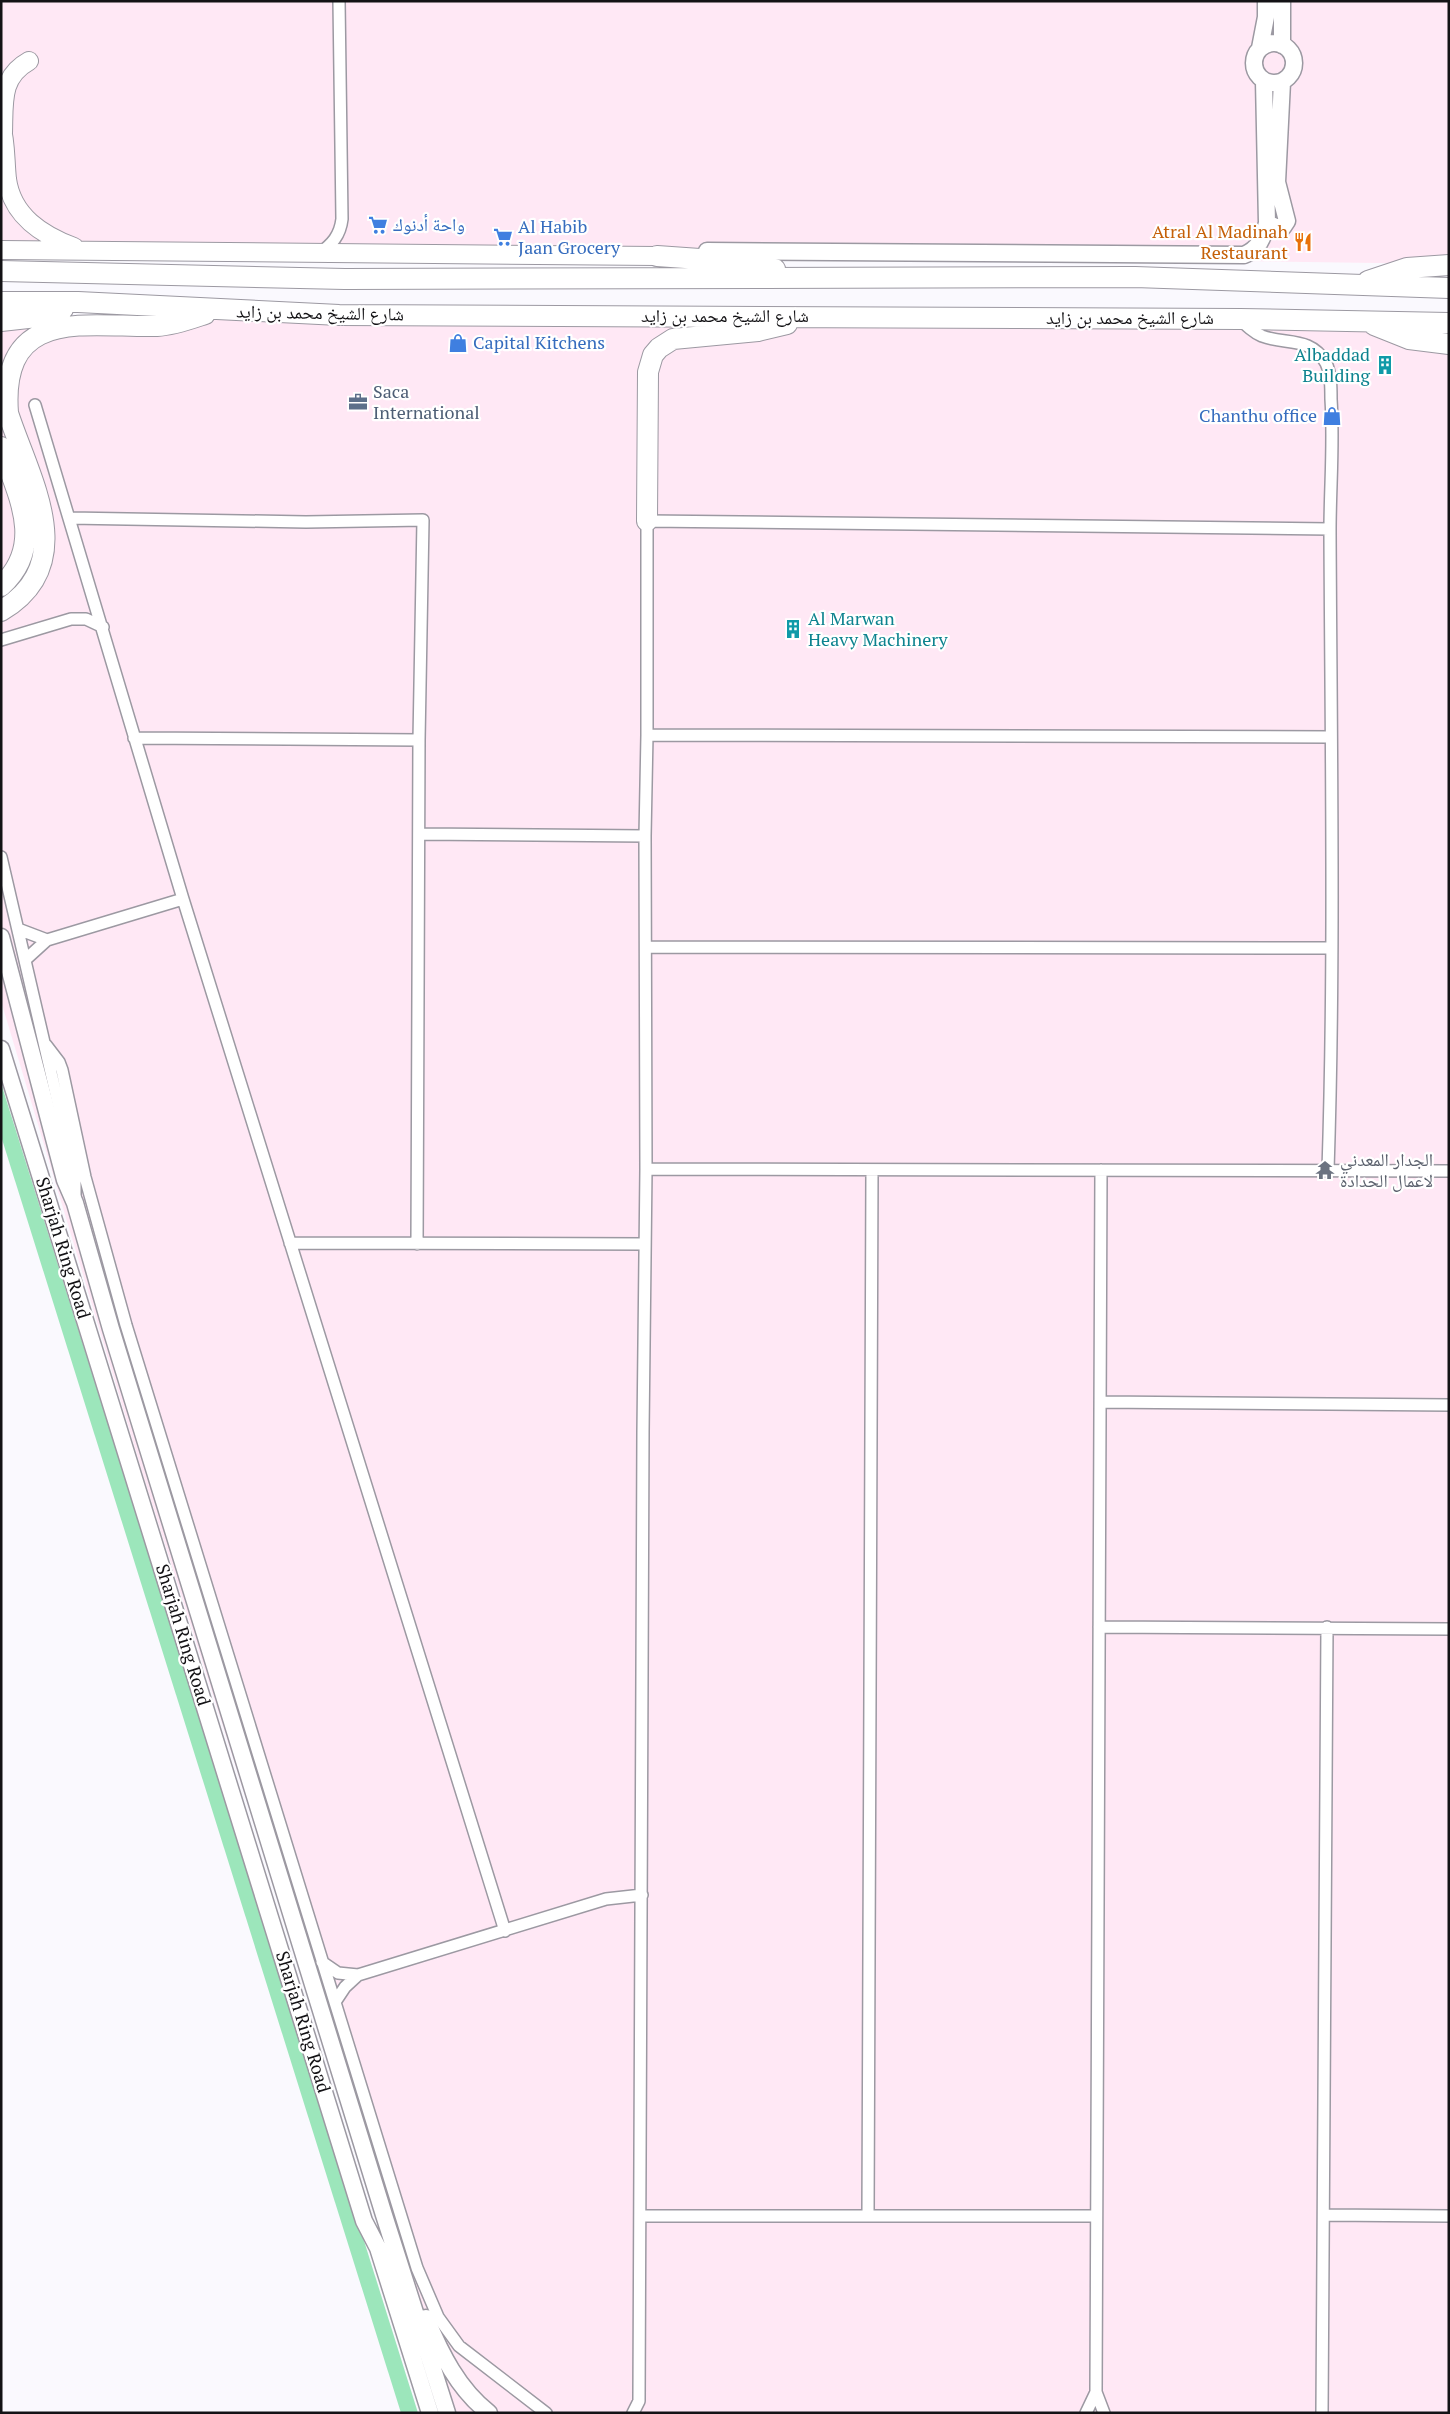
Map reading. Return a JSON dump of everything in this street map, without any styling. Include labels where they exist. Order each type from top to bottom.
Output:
[{"type":"highway","points":[[656,256],[747,263],[801,277]]},
{"type":"highway","points":[[1361,284],[1407,268],[1447,264]]},
{"type":"highway","name":"شارع الشيخ محمد بن زايد","points":[[1,271],[344,278],[1135,277],[1449,288]]},
{"type":"highway","name":"شارع الشيخ محمد بن زايد","points":[[1,302],[78,302],[340,315],[1240,319],[1449,323]]},
{"type":"highway","points":[[1,321],[47,315],[78,302]]},
{"type":"highway","points":[[1,611],[20,597],[29,586],[37,573],[45,552],[46,530],[42,512],[8,413],[5,398],[7,371],[20,347],[26,339],[48,328],[77,325],[167,325],[217,310]]},
{"type":"highway","points":[[647,521],[648,372],[653,355],[659,348],[673,339],[774,328],[804,316]]},
{"type":"highway","points":[[1366,322],[1409,339],[1449,344]]},
{"type":"highway","points":[[1,447],[16,489],[26,534],[21,561],[1,586]]},
{"type":"main road","points":[[29,61],[20,66],[8,82],[2,129],[7,181],[18,209],[28,221],[46,235],[84,250]]},
{"type":"main road","points":[[1,250],[656,256]]},
{"type":"street","points":[[320,254],[336,239],[341,229],[342,220],[339,1]]},
{"type":"street","points":[[1260,48],[1271,43],[1282,45],[1291,52],[1294,66],[1289,77],[1282,82],[1273,84],[1264,81],[1254,70],[1253,62],[1260,48],[1264,28],[1266,1]]},
{"type":"street","points":[[1282,1],[1282,45]]},
{"type":"street","points":[[656,256],[694,251],[1238,256],[1249,253],[1258,246],[1264,234],[1266,223],[1264,81]]},
{"type":"street","points":[[1266,223],[1278,228],[1283,227],[1287,221],[1277,182],[1282,82]]},
{"type":"street","points":[[1240,319],[1250,329],[1261,335],[1273,339],[1296,341],[1313,348],[1325,362],[1330,380],[1333,421],[1330,529],[1331,737],[1328,1170]]},
{"type":"street","points":[[35,405],[103,627],[183,900],[505,1931]]},
{"type":"street","points":[[70,518],[306,522],[423,520],[419,740],[417,1244]]},
{"type":"street","points":[[633,2413],[639,2401],[644,1244],[646,1170],[645,836],[648,735],[647,521],[1330,529]]},
{"type":"street","points":[[1,640],[70,618],[86,619],[103,627]]},
{"type":"street","points":[[648,735],[1331,737]]},
{"type":"street","points":[[134,738],[419,740]]},
{"type":"street","points":[[419,834],[645,836]]},
{"type":"street","points":[[1,857],[75,1176],[75,1203]]},
{"type":"street","points":[[25,960],[47,940],[183,900]]},
{"type":"street","points":[[18,929],[47,940]]},
{"type":"street","points":[[1,937],[65,1180],[75,1203],[114,1338],[384,2215],[448,2413]]},
{"type":"street","points":[[646,947],[1330,948]]},
{"type":"street","points":[[46,1045],[59,1062],[62,1070],[85,1177],[126,1325],[417,2268],[438,2317],[459,2346],[546,2413]]},
{"type":"street","name":"Sharjah Ring Road","points":[[1,1049],[364,2221]]},
{"type":"street","points":[[646,1170],[1449,1171]]},
{"type":"street","points":[[868,2216],[872,1170]]},
{"type":"street","points":[[1100,1170],[1096,2392],[1104,2413]]},
{"type":"street","points":[[290,1243],[644,1244]]},
{"type":"street","points":[[1100,1402],[1449,1405]]},
{"type":"street","points":[[1099,1627],[1449,1629]]},
{"type":"street","points":[[1322,2413],[1327,1627]]},
{"type":"street","points":[[322,1962],[338,1973],[358,1975],[606,1899],[642,1895]]},
{"type":"street","points":[[335,2002],[345,1987],[358,1975]]},
{"type":"street","points":[[384,2215],[397,2239],[427,2320],[446,2361],[465,2391],[489,2413]]},
{"type":"street","points":[[1324,2215],[1449,2216]]},
{"type":"street","points":[[640,2216],[1096,2216]]},
{"type":"street","points":[[364,2221],[366,2240],[419,2413]]},
{"type":"street","points":[[364,2221],[378,2248],[430,2413]]},
{"type":"street","points":[[1086,2413],[1096,2392]]},
{"type":"street","points":[[639,2401],[646,2413]]},
{"type":"shaded area","points":[[1,1],[1449,1],[1449,264],[1,244]]},
{"type":"shaded area","points":[[1,319],[1449,324],[1449,2413],[441,2413],[143,1475],[1,1001]]},
{"type":"green space","points":[[1,1083],[418,2413],[401,2413],[1,1136]]},
{"type":"place","name":"واحة أدنوك","points":[[378,225]]},
{"type":"place","name":"Al Habib Jaan Grocery","points":[[503,237]]},
{"type":"place","name":"Atral Al Madinah Restaurant","points":[[1303,242]]},
{"type":"place","name":"Capital Kitchens","points":[[458,343]]},
{"type":"place","name":"Albaddad Building","points":[[1385,365]]},
{"type":"place","name":"Saca International","points":[[358,402]]},
{"type":"place","name":"Chanthu office","points":[[1332,416]]},
{"type":"place","name":"Al Marwan Heavy Machinery","points":[[793,629]]},
{"type":"place","name":"الجدار المعدني لاعمال الحدادة","points":[[1325,1170]]}]
